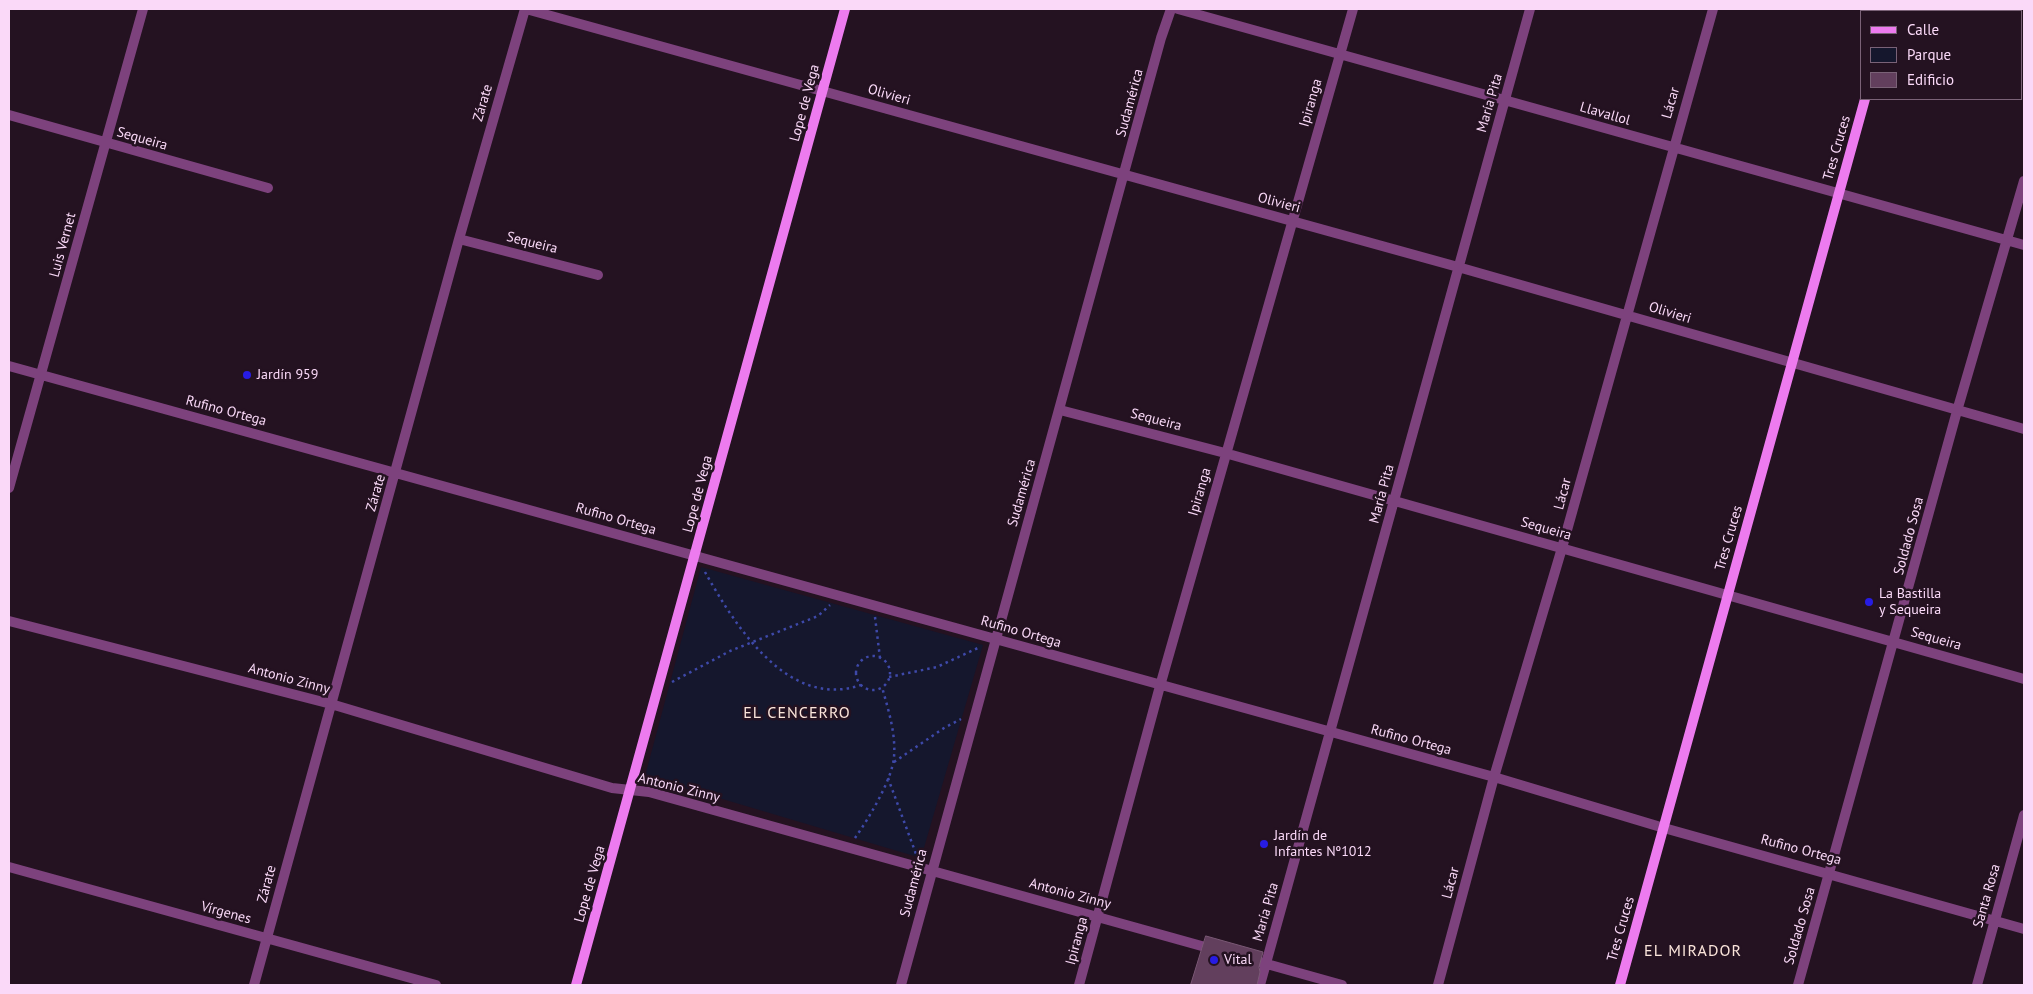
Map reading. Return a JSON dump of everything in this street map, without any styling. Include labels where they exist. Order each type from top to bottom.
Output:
[{"type":"street","name":"Luis Vernet","points":[[9,488],[42,376],[143,9]]},
{"type":"street","name":"Olivieri","points":[[525,9],[1458,267],[2024,429]]},
{"type":"street","name":"Zárate","points":[[254,985],[396,472],[458,239],[525,9]]},
{"type":"street","name":"Lope de Vega","points":[[576,985],[845,9]]},
{"type":"street","name":"Sudamérica","points":[[901,985],[931,870],[1125,175],[1161,38],[1171,9]]},
{"type":"street","name":"Llavallol","points":[[1178,9],[2024,245]]},
{"type":"street","name":"Ipiranga","points":[[1080,985],[1160,686],[1352,9]]},
{"type":"street","name":"María Pita","points":[[1260,985],[1530,9]]},
{"type":"street","name":"Lácar","points":[[1438,985],[1494,777],[1562,548],[1672,148],[1713,9]]},
{"type":"street","name":"Tres Cruces","points":[[1620,985],[1865,100]]},
{"type":"street","name":"Sequeira","points":[[9,115],[268,188]]},
{"type":"street","name":"Soldado Sosa","points":[[1798,985],[1957,411],[2024,181]]},
{"type":"street","name":"Sequeira","points":[[458,239],[598,275]]},
{"type":"street","name":"Rufino Ortega","points":[[9,366],[1494,777],[1664,828],[1830,872],[2024,929]]},
{"type":"street","name":"Sequeira","points":[[1060,410],[1226,453],[1395,500],[2024,679]]},
{"type":"street","name":"Antonio Zinny","points":[[9,621],[331,704],[612,788],[649,792],[1342,985]]},
{"type":"street","name":"Santa Rosa","points":[[1976,985],[2024,815]]},
{"type":"street","name":"Vírgenes","points":[[9,868],[436,985]]},
{"type":"path","points":[[695,556],[713,588],[752,643],[774,664],[799,683],[819,690],[835,691],[861,685]]},
{"type":"path","points":[[659,688],[752,643],[818,616],[826,610],[835,595]]},
{"type":"path","points":[[874,606],[880,658],[889,668],[889,677],[882,687],[871,690],[861,685],[856,675],[858,665],[866,658],[880,658]]},
{"type":"path","points":[[889,677],[936,667],[996,640]]},
{"type":"path","points":[[849,848],[888,778],[893,763],[893,733],[882,687]]},
{"type":"path","points":[[893,763],[944,728],[975,713]]},
{"type":"path","points":[[888,778],[909,831],[918,867]]},
{"type":"green space","points":[[701,567],[983,645],[921,858],[645,776]]},
{"type":"building","name":"Vital","points":[[1206,936],[1263,952],[1257,985],[1191,985]]},
{"type":"place","name":"Jardín 959","points":[[247,375]]},
{"type":"place","name":"La Bastilla y Sequeira","points":[[1869,602]]},
{"type":"place","name":"Jardín de Infantes Nº1012","points":[[1264,844]]},
{"type":"place","name":"Vital","points":[[1214,960]]},
{"type":"district","name":"EL CENCERRO","points":[[797,713]]},
{"type":"district","name":"EL MIRADOR","points":[[1693,951]]}]
